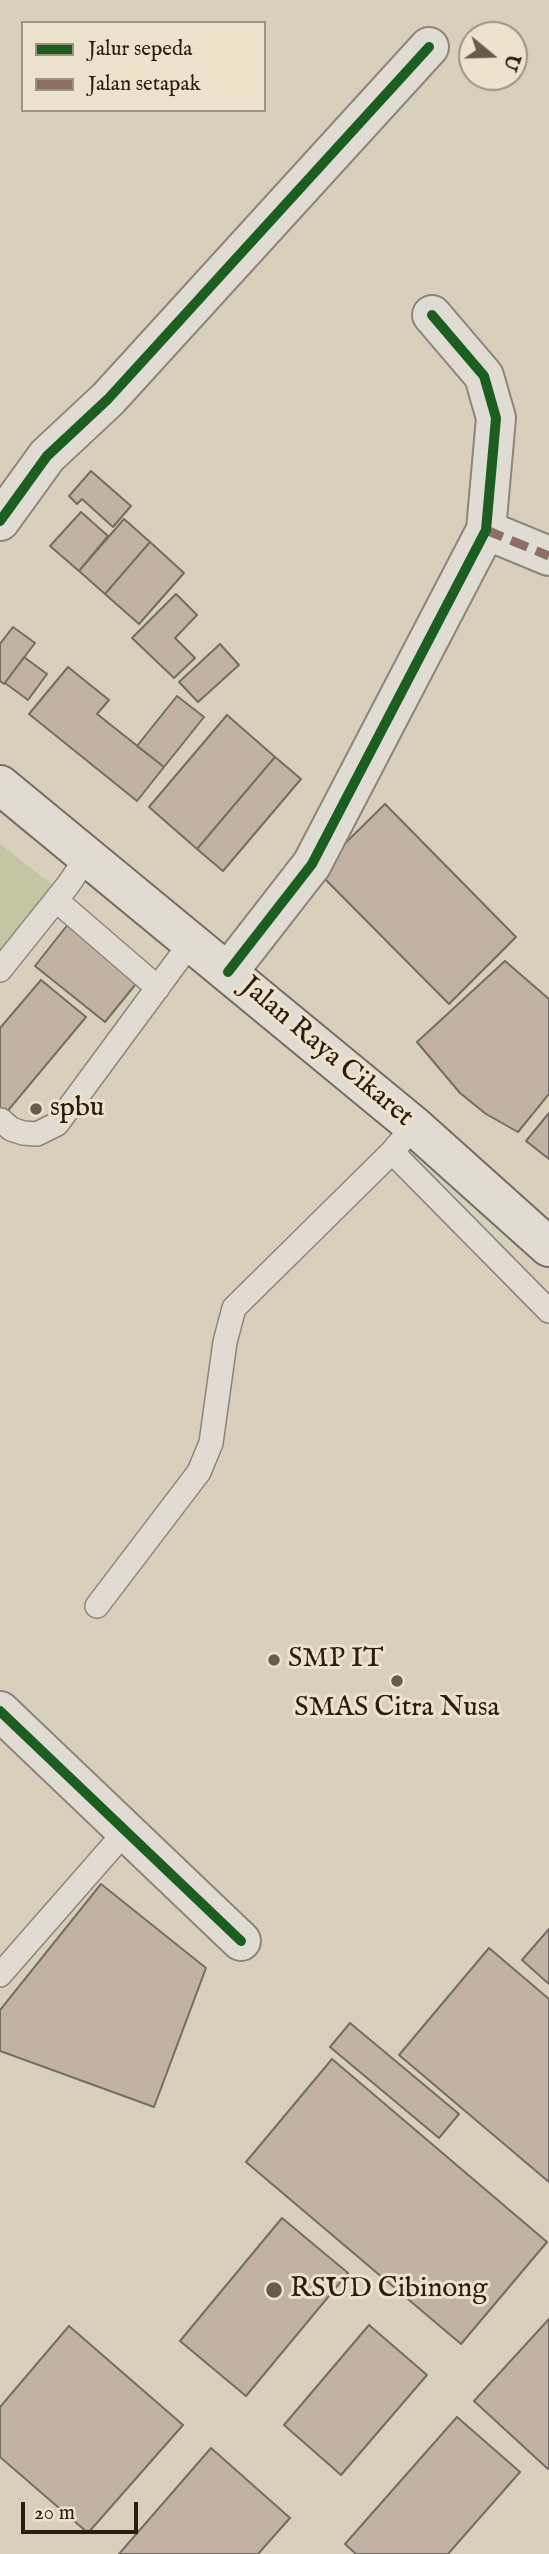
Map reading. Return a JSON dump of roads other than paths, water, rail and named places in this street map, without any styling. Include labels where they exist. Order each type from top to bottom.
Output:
[{"type":"street","points":[[0,521],[47,456],[108,399],[429,47]]},
{"type":"street","points":[[228,972],[312,864],[486,530],[496,418],[484,376],[432,315]]},
{"type":"street","points":[[486,530],[549,556]]},
{"type":"street","name":"Jalan Raya Cikaret","points":[[0,785],[228,972],[403,1139],[549,1247]]},
{"type":"street","points":[[0,1711],[241,1941]]},
{"type":"lane","points":[[0,970],[88,858]]},
{"type":"lane","points":[[56,900],[158,988]]},
{"type":"lane","points":[[1,1120],[11,1129],[37,1134],[57,1124],[192,941]]},
{"type":"lane","points":[[97,1606],[198,1472],[211,1443],[225,1342],[234,1308],[403,1139],[549,1311]]},
{"type":"lane","points":[[0,1975],[126,1830]]},
{"type":"place","name":"spbu","points":[[36,1109]]},
{"type":"place","name":"SMP IT","points":[[274,1660]]},
{"type":"place","name":"SMAS Citra Nusa","points":[[397,1681]]},
{"type":"place","name":"RSUD Cibinong","points":[[274,2290]]}]
